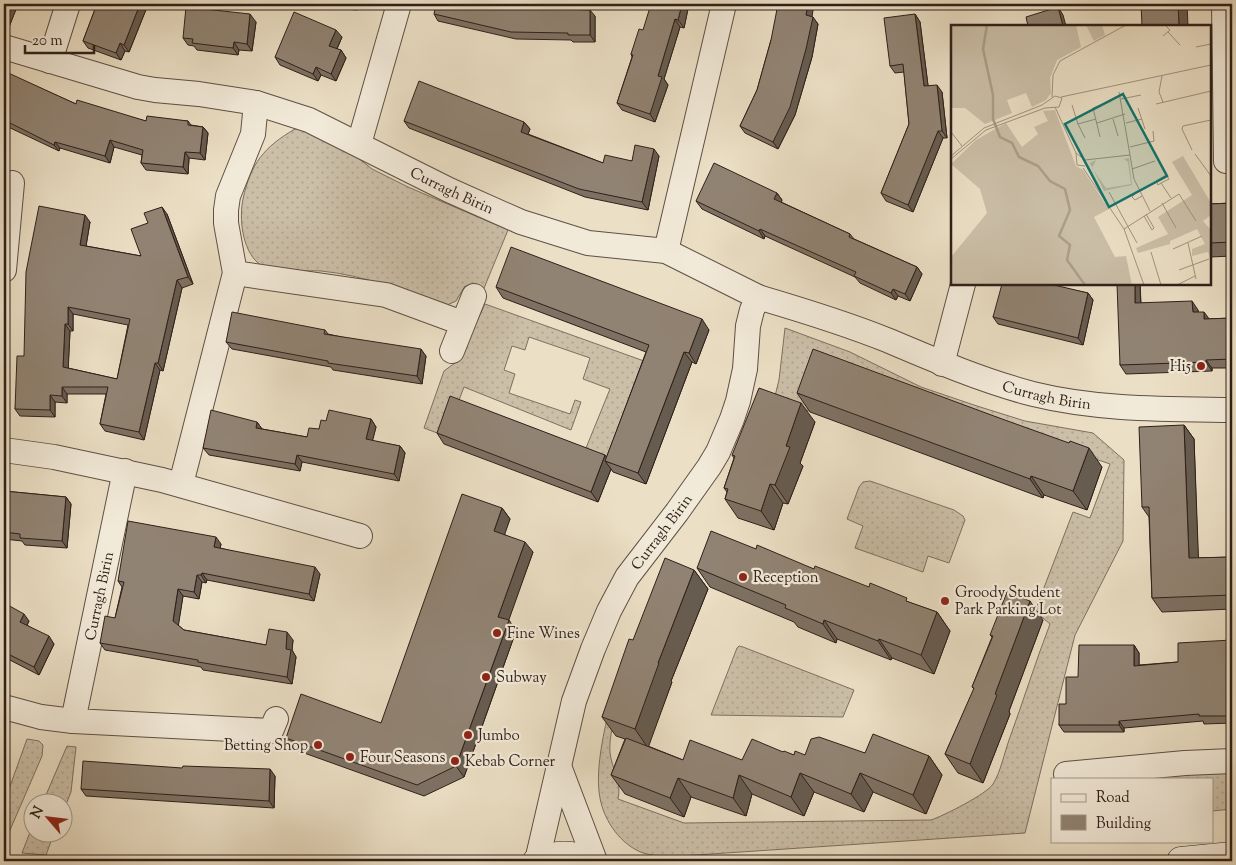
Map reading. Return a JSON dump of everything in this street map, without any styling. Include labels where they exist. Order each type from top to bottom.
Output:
[{"type":"street","points":[[50,61],[68,4]]},
{"type":"street","points":[[359,144],[399,4]]},
{"type":"street","points":[[666,251],[724,4]]},
{"type":"street","points":[[1224,4],[1226,161],[1232,161]]},
{"type":"street","name":"Curragh Birin","points":[[4,47],[141,88],[199,94],[256,103],[309,120],[449,190],[521,222],[588,243],[666,251],[758,297],[828,318],[942,364],[1032,394],[1071,402],[1126,408],[1232,410]]},
{"type":"street","points":[[180,484],[235,273],[226,223],[226,210],[228,196],[253,134],[256,103]]},
{"type":"street","points":[[4,270],[12,183]]},
{"type":"street","points":[[235,273],[386,295],[462,323]]},
{"type":"street","points":[[942,364],[963,285]]},
{"type":"street","points":[[452,351],[474,296]]},
{"type":"street","name":"Curragh Birin","points":[[537,861],[580,684],[609,611],[627,577],[709,467],[732,419],[745,369],[748,326],[758,297]]},
{"type":"street","points":[[4,450],[54,457],[180,484],[360,536]]},
{"type":"street","name":"Curragh Birin","points":[[73,720],[125,471]]},
{"type":"street","points":[[4,707],[41,717],[73,720],[271,731],[276,719]]},
{"type":"street","points":[[1066,774],[1232,760]]},
{"type":"street","points":[[559,766],[595,861]]},
{"type":"street","points":[[537,861],[550,857],[564,856],[588,861]]},
{"type":"street","points":[[1181,861],[1232,856]]},
{"type":"shaded area","points":[[295,129],[309,130],[347,149],[372,169],[408,187],[508,230],[482,293],[465,286],[456,301],[445,306],[399,289],[352,276],[321,271],[279,270],[258,263],[248,250],[243,233],[241,215],[246,186],[260,157],[275,142]]},
{"type":"shaded area","points":[[485,304],[644,361],[605,461],[584,453],[610,389],[583,379],[590,358],[529,337],[525,350],[512,346],[504,370],[515,374],[509,393],[570,414],[575,400],[581,402],[571,430],[464,387],[445,436],[424,428],[444,371],[459,360]]},
{"type":"shaded area","points":[[785,328],[850,352],[921,387],[1025,421],[1093,433],[1124,460],[1123,541],[1075,635],[1025,833],[666,857],[643,853],[635,849],[621,838],[605,815],[600,798],[598,777],[602,742],[609,710],[615,717],[610,748],[619,787],[618,799],[684,823],[931,820],[974,799],[989,788],[996,779],[1050,624],[1035,611],[1073,512],[1090,518],[1110,464],[889,388],[809,411],[774,400],[779,380]]},
{"type":"shaded area","points":[[870,481],[954,510],[963,516],[965,520],[949,563],[928,556],[923,572],[855,548],[863,526],[847,519],[859,487],[863,482]]},
{"type":"shaded area","points":[[739,646],[854,690],[843,717],[711,715]]},
{"type":"shaded area","points":[[27,739],[39,741],[43,745],[42,756],[26,792],[22,792],[22,802],[4,844],[4,803]]},
{"type":"shaded area","points":[[67,746],[76,747],[71,792],[47,792]]},
{"type":"shaded area","points":[[1232,767],[1232,809],[1214,811],[1214,778],[1143,778]]},
{"type":"shaded area","points":[[26,842],[51,842],[46,855],[22,853]]},
{"type":"building","points":[[4,4],[10,4],[4,20]]},
{"type":"building","points":[[97,4],[140,4],[124,45],[120,43],[116,53],[83,41]]},
{"type":"building","points":[[436,4],[564,4],[564,9],[590,10],[590,35],[511,32],[434,14]]},
{"type":"building","points":[[651,4],[682,4],[678,20],[675,19],[658,76],[662,77],[650,114],[617,103],[633,55],[631,54],[639,29],[643,30]]},
{"type":"building","points":[[778,4],[808,4],[806,15],[813,17],[790,107],[773,142],[740,126],[757,90],[771,40]]},
{"type":"building","points":[[1141,4],[1178,4],[1179,25],[1142,25]]},
{"type":"building","points":[[186,7],[250,14],[247,44],[234,42],[233,48],[192,43],[193,39],[183,38]]},
{"type":"building","points":[[1058,7],[1063,25],[1028,25],[1026,17]]},
{"type":"building","points":[[294,12],[336,30],[329,46],[341,50],[331,74],[316,67],[313,74],[275,57]]},
{"type":"building","points":[[915,14],[924,86],[937,85],[942,131],[938,131],[908,205],[881,193],[909,124],[903,64],[890,66],[884,18]]},
{"type":"building","points":[[4,71],[76,104],[77,100],[146,121],[147,116],[188,121],[188,125],[203,127],[200,153],[185,152],[183,167],[141,163],[143,150],[110,140],[105,156],[55,142],[54,145],[4,120]]},
{"type":"building","points":[[419,81],[524,122],[521,132],[603,163],[605,155],[632,161],[635,145],[654,149],[642,202],[579,189],[404,121]]},
{"type":"building","points":[[714,163],[777,193],[774,199],[850,234],[849,237],[917,267],[905,294],[893,289],[891,293],[854,276],[856,272],[760,229],[759,231],[696,201]]},
{"type":"building","points":[[1232,203],[1232,242],[1211,243],[1211,204]]},
{"type":"building","points":[[39,206],[85,215],[80,245],[141,256],[131,229],[148,223],[144,213],[162,207],[188,277],[177,280],[158,363],[155,363],[139,432],[100,424],[108,387],[62,387],[62,396],[50,395],[50,410],[15,409],[17,356],[24,356],[26,272]],"holes":[[[68,307],[130,319],[117,379],[63,367],[65,324],[68,324]]]},
{"type":"building","points":[[511,247],[702,319],[689,353],[684,352],[638,473],[605,461],[649,345],[496,287]]},
{"type":"building","points":[[1002,285],[1054,285],[1088,293],[1078,338],[993,317]]},
{"type":"building","points":[[1117,285],[1135,285],[1135,303],[1192,301],[1193,312],[1204,312],[1204,319],[1232,318],[1232,359],[1206,360],[1206,362],[1120,365]]},
{"type":"building","points":[[232,312],[325,330],[324,334],[421,349],[417,376],[328,363],[328,361],[226,342]]},
{"type":"building","points":[[813,349],[1002,419],[1069,443],[1070,441],[1089,448],[1073,491],[1031,476],[1030,479],[797,393]]},
{"type":"building","points":[[759,388],[801,403],[786,446],[790,447],[775,485],[770,484],[761,511],[725,499],[728,489],[724,488],[735,456],[732,455]]},
{"type":"building","points":[[450,396],[605,455],[591,492],[437,433]]},
{"type":"building","points":[[211,410],[257,422],[256,428],[307,437],[309,428],[319,429],[321,420],[326,421],[329,410],[371,419],[366,439],[400,446],[394,474],[297,455],[295,464],[203,448]]},
{"type":"building","points":[[1184,425],[1189,558],[1232,557],[1232,595],[1152,598],[1149,507],[1142,507],[1139,427]]},
{"type":"building","points":[[4,491],[66,497],[62,541],[20,538],[20,534],[4,532]]},
{"type":"building","points":[[462,494],[502,508],[494,531],[525,542],[498,617],[509,620],[456,766],[417,785],[286,738],[301,694],[381,723]]},
{"type":"building","points":[[128,521],[216,537],[214,547],[315,567],[309,594],[202,573],[197,575],[194,592],[178,589],[173,621],[184,630],[266,645],[269,629],[287,632],[286,649],[291,650],[287,677],[100,643],[105,616],[115,618],[124,582],[118,581]]},
{"type":"building","points":[[711,531],[756,549],[757,545],[814,569],[815,566],[869,587],[870,583],[907,598],[906,601],[937,612],[921,655],[824,620],[823,624],[785,608],[786,605],[697,568]]},
{"type":"building","points":[[665,558],[694,570],[635,729],[602,717],[629,639],[633,640]]},
{"type":"building","points":[[1007,592],[1030,601],[995,694],[997,695],[970,764],[945,754],[974,688],[972,687],[993,636],[990,635]]},
{"type":"building","points":[[6,604],[24,614],[20,622],[49,636],[34,667],[4,652],[4,608]]},
{"type":"building","points":[[1232,640],[1232,716],[1199,716],[1199,714],[1119,721],[1119,725],[1059,725],[1059,704],[1066,704],[1066,677],[1078,677],[1079,645],[1134,645],[1134,666],[1178,662],[1178,643]]},
{"type":"building","points":[[873,734],[929,756],[913,795],[860,773],[851,794],[800,773],[791,797],[739,775],[733,798],[678,778],[670,798],[611,775],[626,738],[683,760],[690,740],[742,760],[752,739],[794,755],[795,751],[805,755],[811,739],[819,737],[865,753]]},
{"type":"building","points":[[83,761],[182,768],[183,766],[270,769],[269,801],[81,789]]},
{"type":"place","name":"Hi5","points":[[1201,366]]},
{"type":"place","name":"Reception","points":[[743,577]]},
{"type":"place","name":"Groody Student Park Parking Lot","points":[[945,601]]},
{"type":"place","name":"Fine Wines","points":[[497,633]]},
{"type":"place","name":"Subway","points":[[486,677]]},
{"type":"place","name":"Jumbo","points":[[468,735]]},
{"type":"place","name":"Betting Shop","points":[[318,745]]},
{"type":"place","name":"Four Seasons","points":[[350,757]]},
{"type":"place","name":"Kebab Corner","points":[[455,761]]}]
